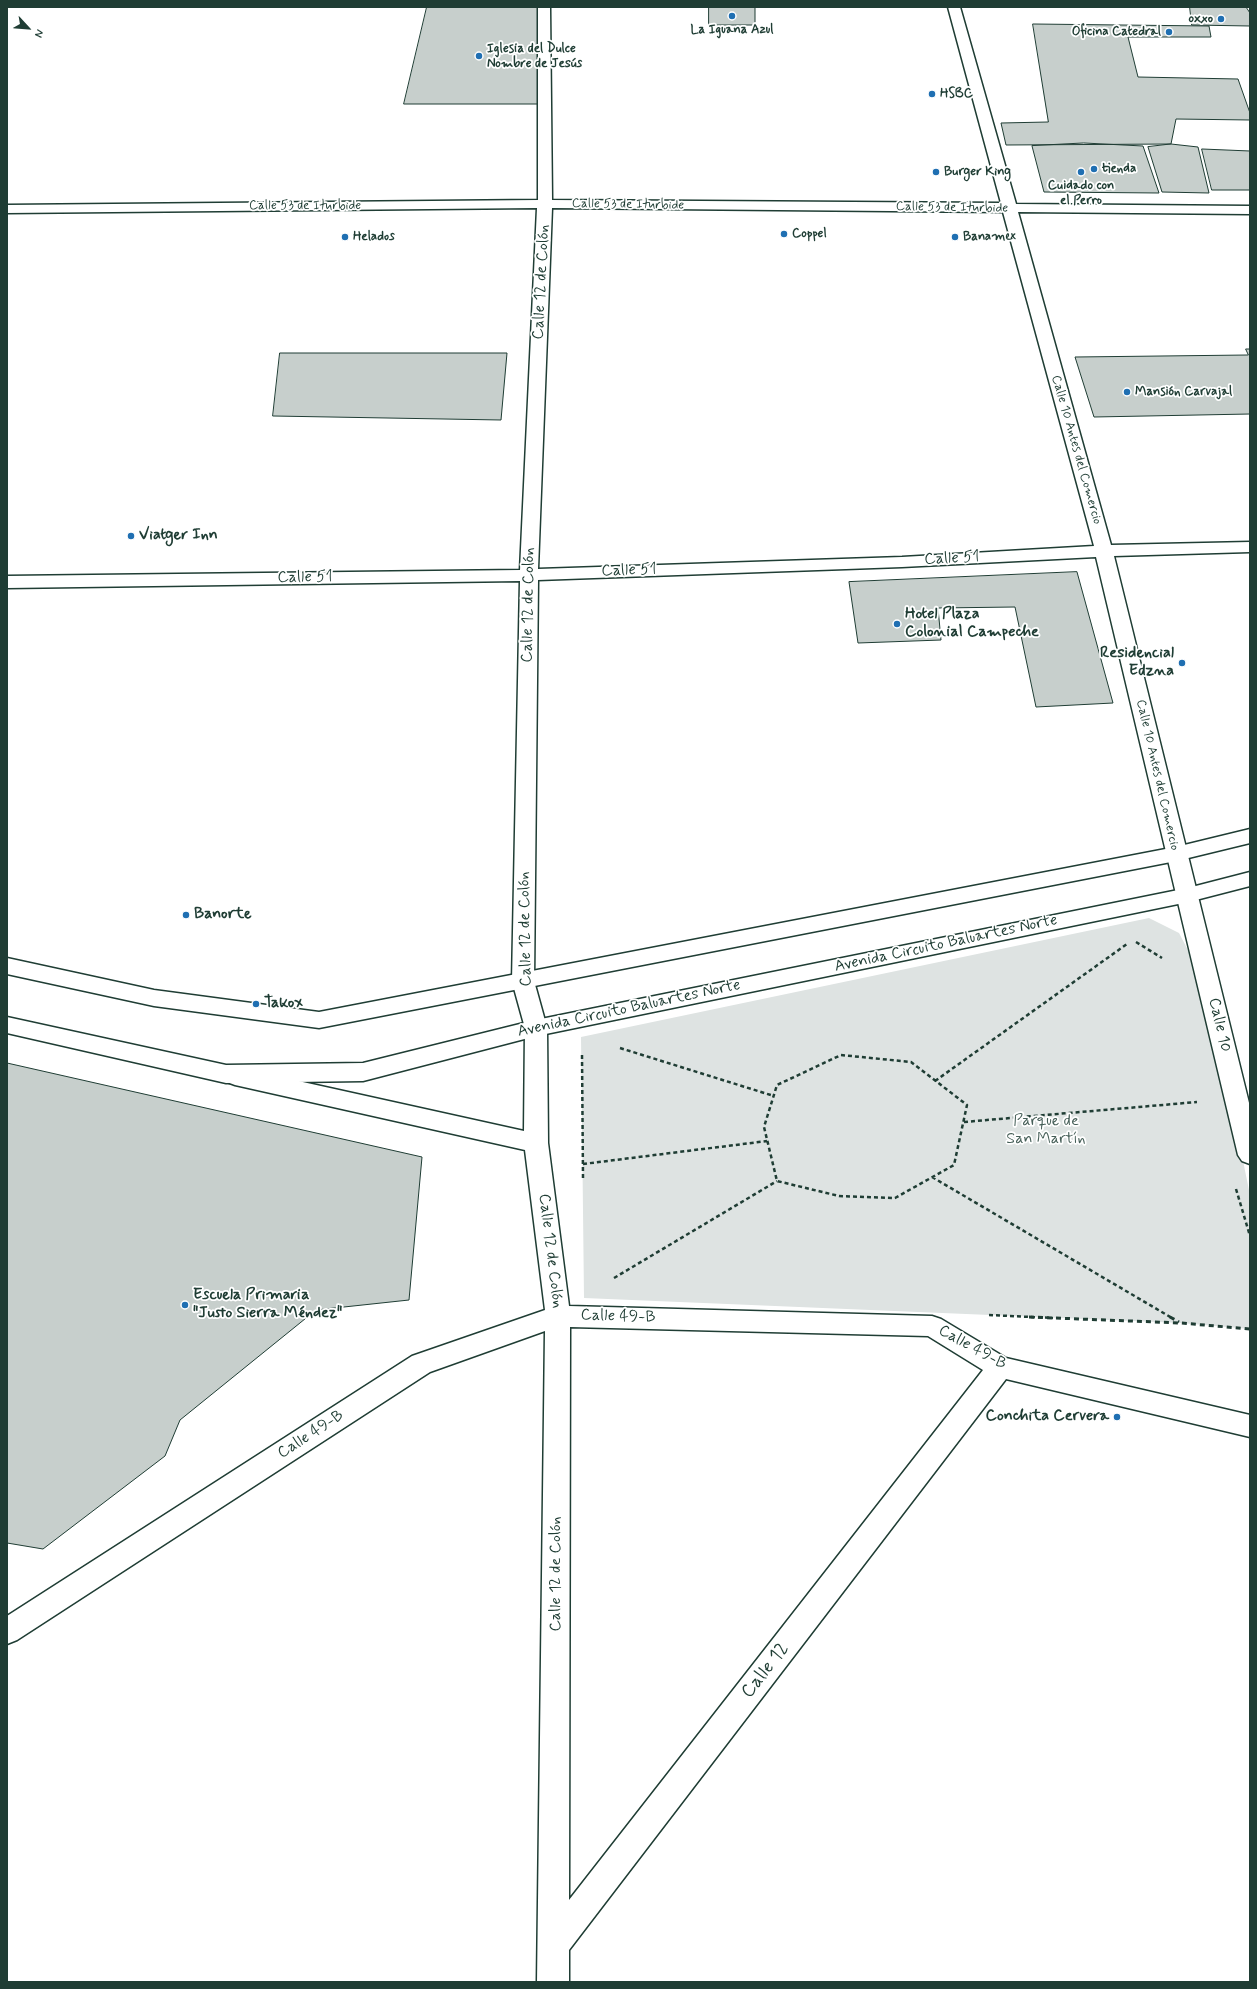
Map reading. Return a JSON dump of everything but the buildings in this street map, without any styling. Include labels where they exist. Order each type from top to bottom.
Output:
[{"type":"street","name":"Calle 12 de Colón","points":[[544,7],[546,204],[529,575],[523,981],[536,1028],[536,1144],[558,1316],[554,1945]]},
{"type":"street","name":"Calle 10 Antes del Comercio","points":[[954,7],[1104,551],[1176,854],[1188,895]]},
{"type":"street","name":"Calle 53 de Iturbide","points":[[7,209],[546,204],[1250,210]]},
{"type":"street","name":"Calle 51","points":[[7,582],[529,575],[902,562],[1104,551],[1250,547]]},
{"type":"street","points":[[7,966],[154,998],[319,1020],[1176,854],[1250,836]]},
{"type":"street","name":"Avenida Circuito Baluartes Norte","points":[[7,1025],[226,1074],[362,1072],[536,1028],[1188,895],[1250,879]]},
{"type":"street","name":"Calle 10","points":[[1188,895],[1250,1155]]},
{"type":"street","points":[[226,1074],[536,1144]]},
{"type":"street","name":"Calle 49-B","points":[[7,1631],[421,1364],[558,1316],[932,1326],[1000,1367],[1250,1426]]},
{"type":"street","name":"Calle 12","points":[[554,1945],[1000,1367]]},
{"type":"street","points":[[553,1982],[554,1945]]},
{"type":"path","points":[[1125,942],[1133,940],[1164,958]]},
{"type":"path","points":[[935,1081],[1133,940]]},
{"type":"path","points":[[619,1048],[774,1096]]},
{"type":"path","points":[[582,1053],[583,1180]]},
{"type":"path","points":[[610,1281],[777,1181],[839,1196],[894,1198],[954,1164],[968,1105],[911,1062],[841,1055],[778,1085],[764,1127],[777,1181]]},
{"type":"path","points":[[964,1122],[1202,1102]]},
{"type":"path","points":[[582,1164],[767,1141]]},
{"type":"path","points":[[932,1177],[1181,1323]]},
{"type":"path","points":[[1235,1184],[1250,1236]]},
{"type":"green space","name":"Parque de San Martín","points":[[1149,918],[1179,933],[1189,952],[1231,1102],[1250,1195],[1250,1329],[1181,1323],[584,1298],[581,1037]]},
{"type":"place","name":"La Iguana Azul","points":[[732,16]]},
{"type":"place","name":"oxxo","points":[[1221,19]]},
{"type":"place","name":"Oficina Catedral","points":[[1169,32]]},
{"type":"place","name":"Iglesia del Dulce Nombre de Jesús","points":[[479,56]]},
{"type":"place","name":"HSBC","points":[[932,94]]},
{"type":"place","name":"tienda","points":[[1094,169]]},
{"type":"place","name":"Burger King","points":[[936,172]]},
{"type":"place","name":"Cuidado con el Perro","points":[[1081,172]]},
{"type":"place","name":"Coppel","points":[[784,234]]},
{"type":"place","name":"Helados","points":[[345,237]]},
{"type":"place","name":"Banamex","points":[[955,237]]},
{"type":"place","name":"Mansión Carvajal","points":[[1127,392]]},
{"type":"place","name":"Viatger Inn","points":[[131,536]]},
{"type":"place","name":"Hotel Plaza Colonial Campeche","points":[[897,624]]},
{"type":"place","name":"Residencial Edzna","points":[[1182,663]]},
{"type":"place","name":"Banorte","points":[[186,915]]},
{"type":"place","name":"Takox","points":[[256,1004]]},
{"type":"place","name":"Escuela Primaria \"Justo Sierra Méndez\"","points":[[185,1305]]},
{"type":"place","name":"Conchita Cervera","points":[[1117,1417]]}]
